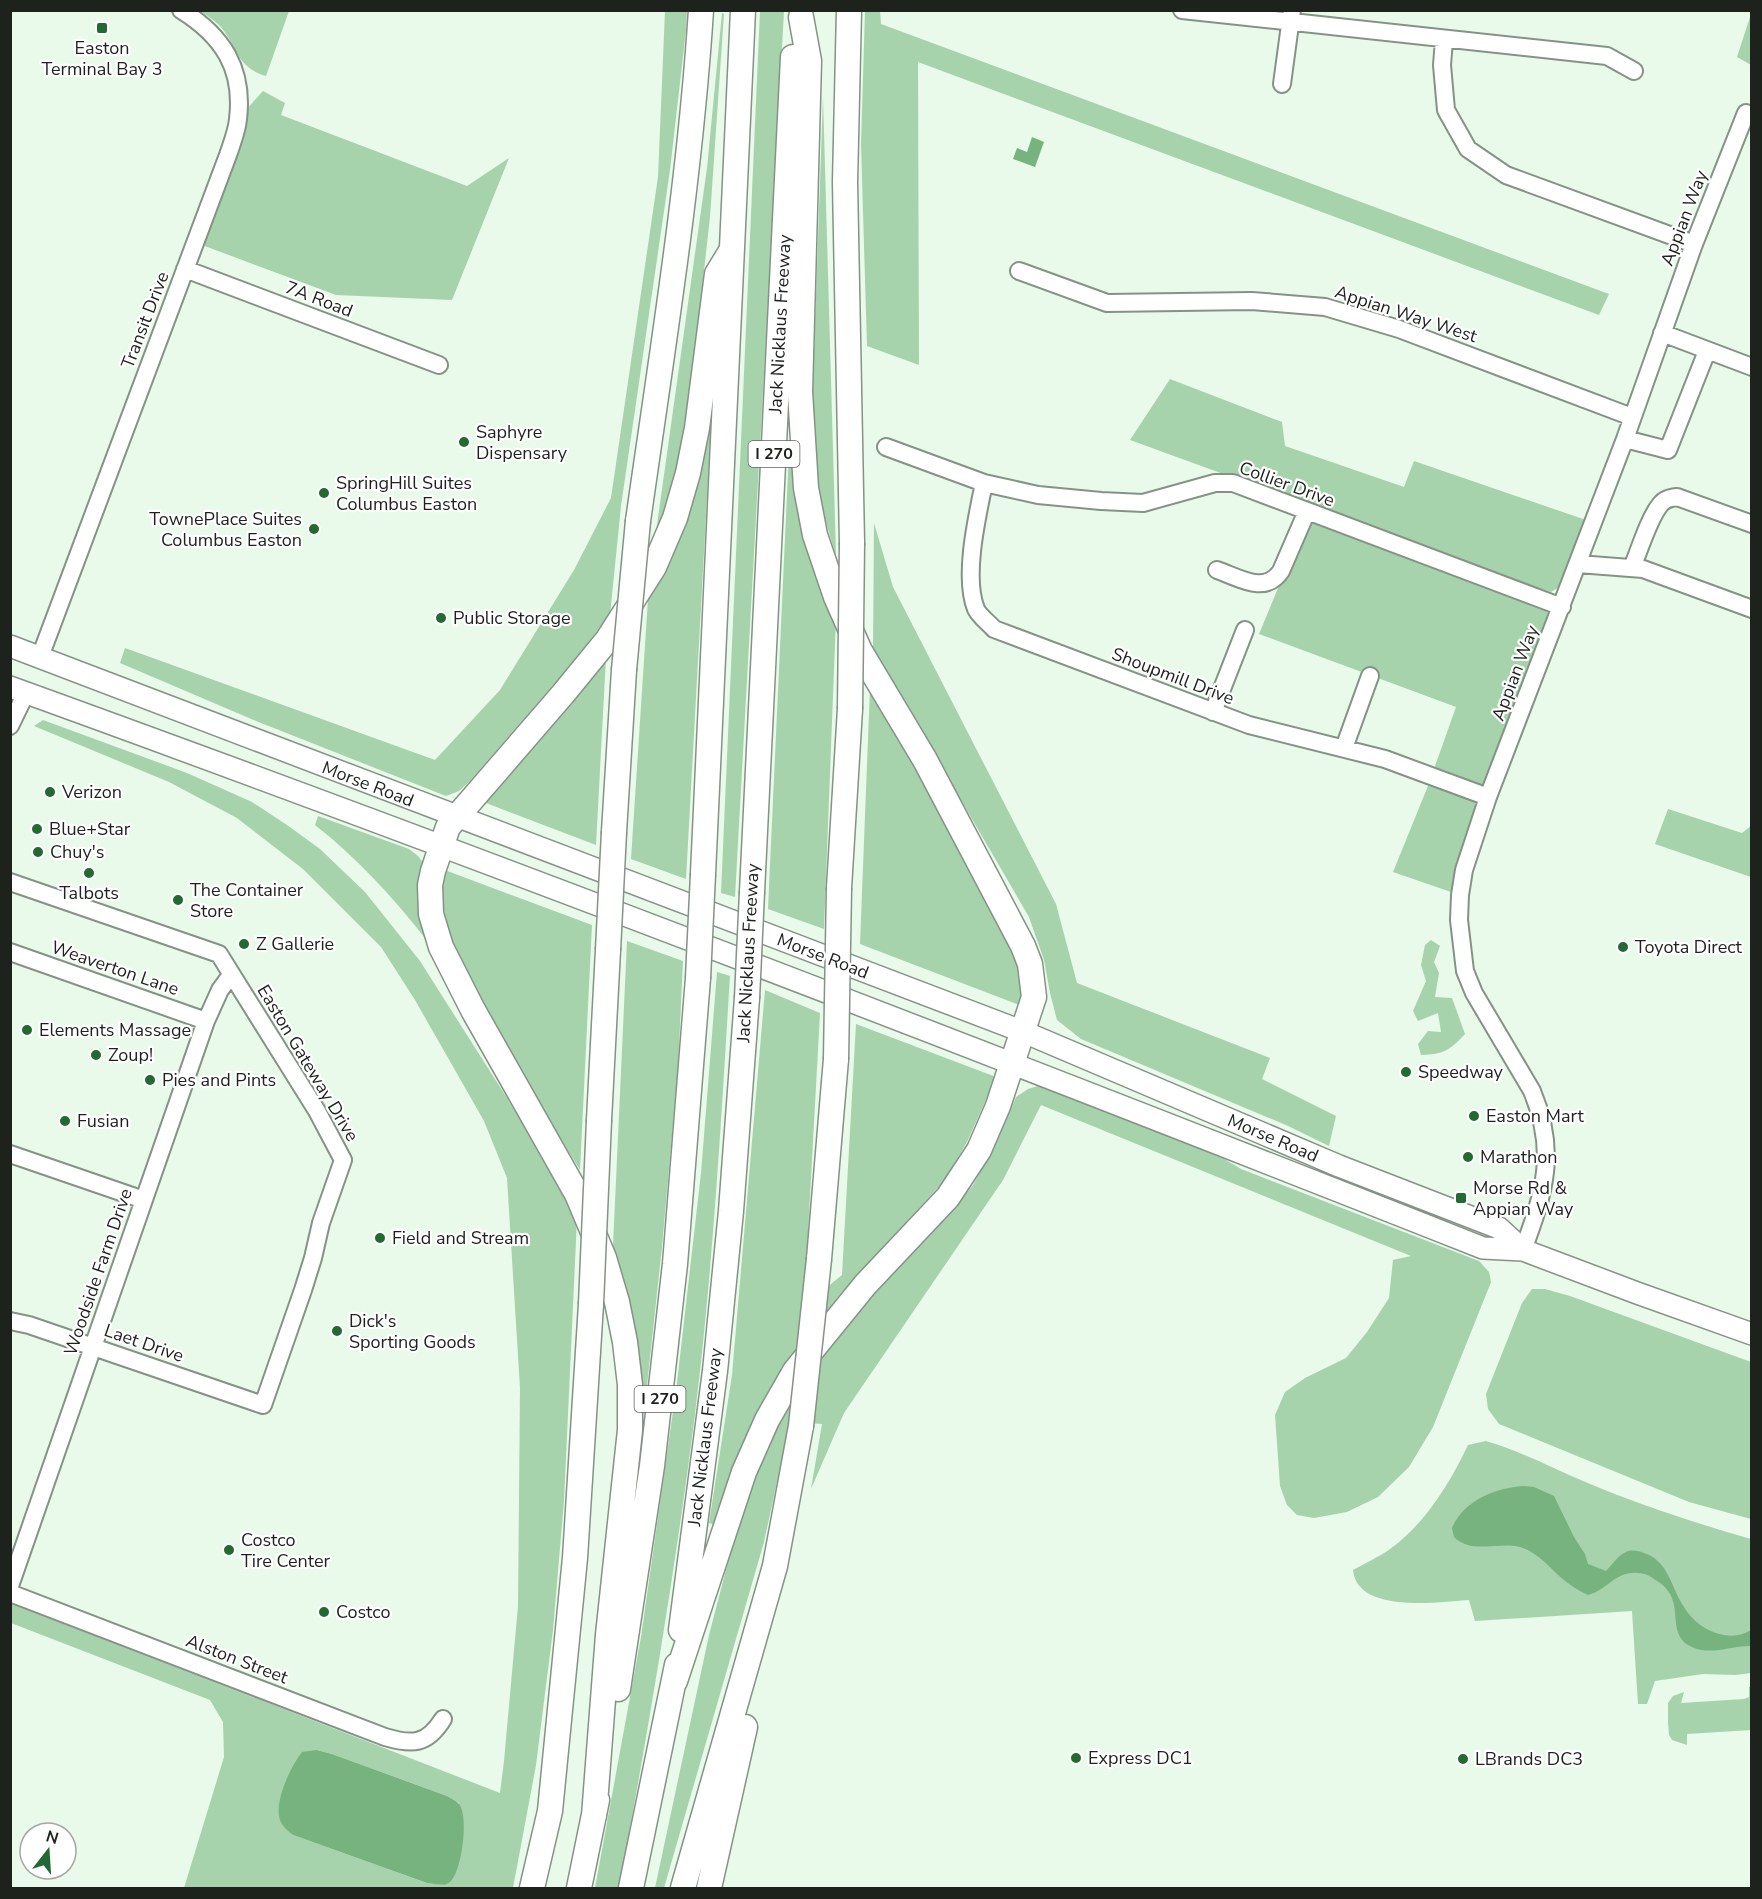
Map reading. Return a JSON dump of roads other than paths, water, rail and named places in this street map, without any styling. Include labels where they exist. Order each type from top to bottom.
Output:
[{"type":"highway","points":[[532,1888],[550,1810],[575,1558],[591,1304],[624,670],[638,521],[672,285],[697,68],[701,10]]},
{"type":"highway","name":"I 270","points":[[579,1888],[621,1673],[653,1454],[675,1264],[698,978],[743,10]]},
{"type":"highway","points":[[709,1888],[758,1674],[801,1426],[819,1259],[836,1059],[839,888],[850,709],[852,543],[845,204],[849,10]]},
{"type":"highway","points":[[675,1681],[744,1472],[767,1420],[802,1363],[865,1285],[948,1197],[964,1174],[979,1150],[998,1106],[1034,997],[1030,964],[1023,946],[925,760],[860,651],[836,597],[815,535],[806,488],[801,410],[809,61],[801,14]]},
{"type":"highway","name":"Jack Nicklaus Freeway","points":[[631,1888],[675,1681],[715,1371],[731,1210],[747,998],[793,59],[801,14]]},
{"type":"highway","points":[[594,1816],[608,1635],[630,1430],[630,1385],[625,1342],[617,1302],[604,1258],[577,1194],[473,1010],[441,947],[431,914],[430,899],[433,871],[448,827],[608,639],[654,567],[675,518],[688,473],[697,428],[717,274],[731,251]]},
{"type":"highway","points":[[683,1888],[775,1566]]},
{"type":"main road","name":"Morse Road","points":[[10,646],[1024,1032],[1339,1166],[1499,1228],[1523,1250]]},
{"type":"main road","name":"Morse Road","points":[[18,690],[442,846],[1013,1063],[1484,1248],[1523,1250],[1752,1334]]},
{"type":"street","name":"Transit Drive","points":[[40,657],[228,155],[238,121],[240,95],[227,51],[215,36],[181,10]]},
{"type":"street","points":[[1182,10],[1291,16],[1444,40],[1607,56],[1634,71]]},
{"type":"street","points":[[1282,84],[1291,16]]},
{"type":"street","points":[[1444,40],[1442,65],[1446,110],[1468,149],[1506,175],[1694,244]]},
{"type":"street","name":"Appian Way","points":[[1523,1250],[1545,1182],[1546,1143],[1538,1106],[1532,1091],[1474,993],[1465,971],[1460,945],[1460,894],[1464,870],[1488,797],[1625,439],[1694,244],[1746,113]]},
{"type":"street","name":"7A Road","points":[[185,269],[439,365]]},
{"type":"street","name":"Appian Way West","points":[[1019,271],[1107,303],[1252,301],[1325,307],[1399,329],[1632,417]]},
{"type":"street","points":[[1662,333],[1752,367]]},
{"type":"street","points":[[1625,439],[1668,450],[1707,351]]},
{"type":"street","name":"Collier Drive","points":[[886,447],[984,483],[1038,495],[1143,503],[1215,483],[1233,483],[1562,607]]},
{"type":"street","name":"Shoupmill Drive","points":[[984,483],[976,519],[970,585],[976,611],[994,629],[1249,725],[1297,739],[1385,759],[1488,797]]},
{"type":"street","points":[[1632,568],[1654,515],[1660,504],[1668,498],[1677,497],[1752,524]]},
{"type":"street","points":[[1217,570],[1255,583],[1266,584],[1275,580],[1307,511]]},
{"type":"street","points":[[1578,564],[1643,569],[1752,609]]},
{"type":"street","points":[[1213,711],[1245,630]]},
{"type":"street","points":[[1344,748],[1370,676]]},
{"type":"street","points":[[10,726],[18,690]]},
{"type":"street","name":"Easton Gateway Drive","points":[[10,882],[219,954],[317,1112],[344,1160],[321,1222],[314,1258],[263,1405]]},
{"type":"street","name":"Weaverton Lane","points":[[10,952],[206,1021]]},
{"type":"street","name":"Woodside Farm Drive","points":[[10,1586],[206,1021],[220,990],[231,975]]},
{"type":"street","points":[[10,1154],[144,1200]]},
{"type":"street","name":"Laet Drive","points":[[10,1321],[29,1325],[263,1405]]},
{"type":"street","name":"Alston Street","points":[[10,1593],[395,1740],[406,1743],[434,1734],[443,1719]]},
{"type":"place","name":"Easton Terminal Bay 3","points":[[102,28]]},
{"type":"place","name":"Saphyre Dispensary","points":[[464,442]]},
{"type":"place","name":"SpringHill Suites Columbus Easton","points":[[324,493]]},
{"type":"place","name":"TownePlace Suites Columbus Easton","points":[[314,529]]},
{"type":"place","name":"Public Storage","points":[[441,618]]},
{"type":"place","name":"Verizon","points":[[50,792]]},
{"type":"place","name":"Blue+Star","points":[[37,829]]},
{"type":"place","name":"Chuy's","points":[[38,852]]},
{"type":"place","name":"Talbots","points":[[89,873]]},
{"type":"place","name":"The Container Store","points":[[178,900]]},
{"type":"place","name":"Z Gallerie","points":[[244,944]]},
{"type":"place","name":"Toyota Direct","points":[[1623,947]]},
{"type":"place","name":"Elements Massage","points":[[27,1030]]},
{"type":"place","name":"Zoup!","points":[[96,1055]]},
{"type":"place","name":"Speedway","points":[[1406,1072]]},
{"type":"place","name":"Pies and Pints","points":[[150,1080]]},
{"type":"place","name":"Easton Mart","points":[[1474,1116]]},
{"type":"place","name":"Fusian","points":[[65,1121]]},
{"type":"place","name":"Marathon","points":[[1468,1157]]},
{"type":"place","name":"Morse Rd & Appian Way","points":[[1461,1198]]},
{"type":"place","name":"Field and Stream","points":[[380,1238]]},
{"type":"place","name":"Dick's Sporting Goods","points":[[337,1331]]},
{"type":"place","name":"Costco Tire Center","points":[[229,1550]]},
{"type":"place","name":"Costco","points":[[324,1612]]},
{"type":"place","name":"Express DC1","points":[[1076,1758]]},
{"type":"place","name":"LBrands DC3","points":[[1463,1759]]}]
